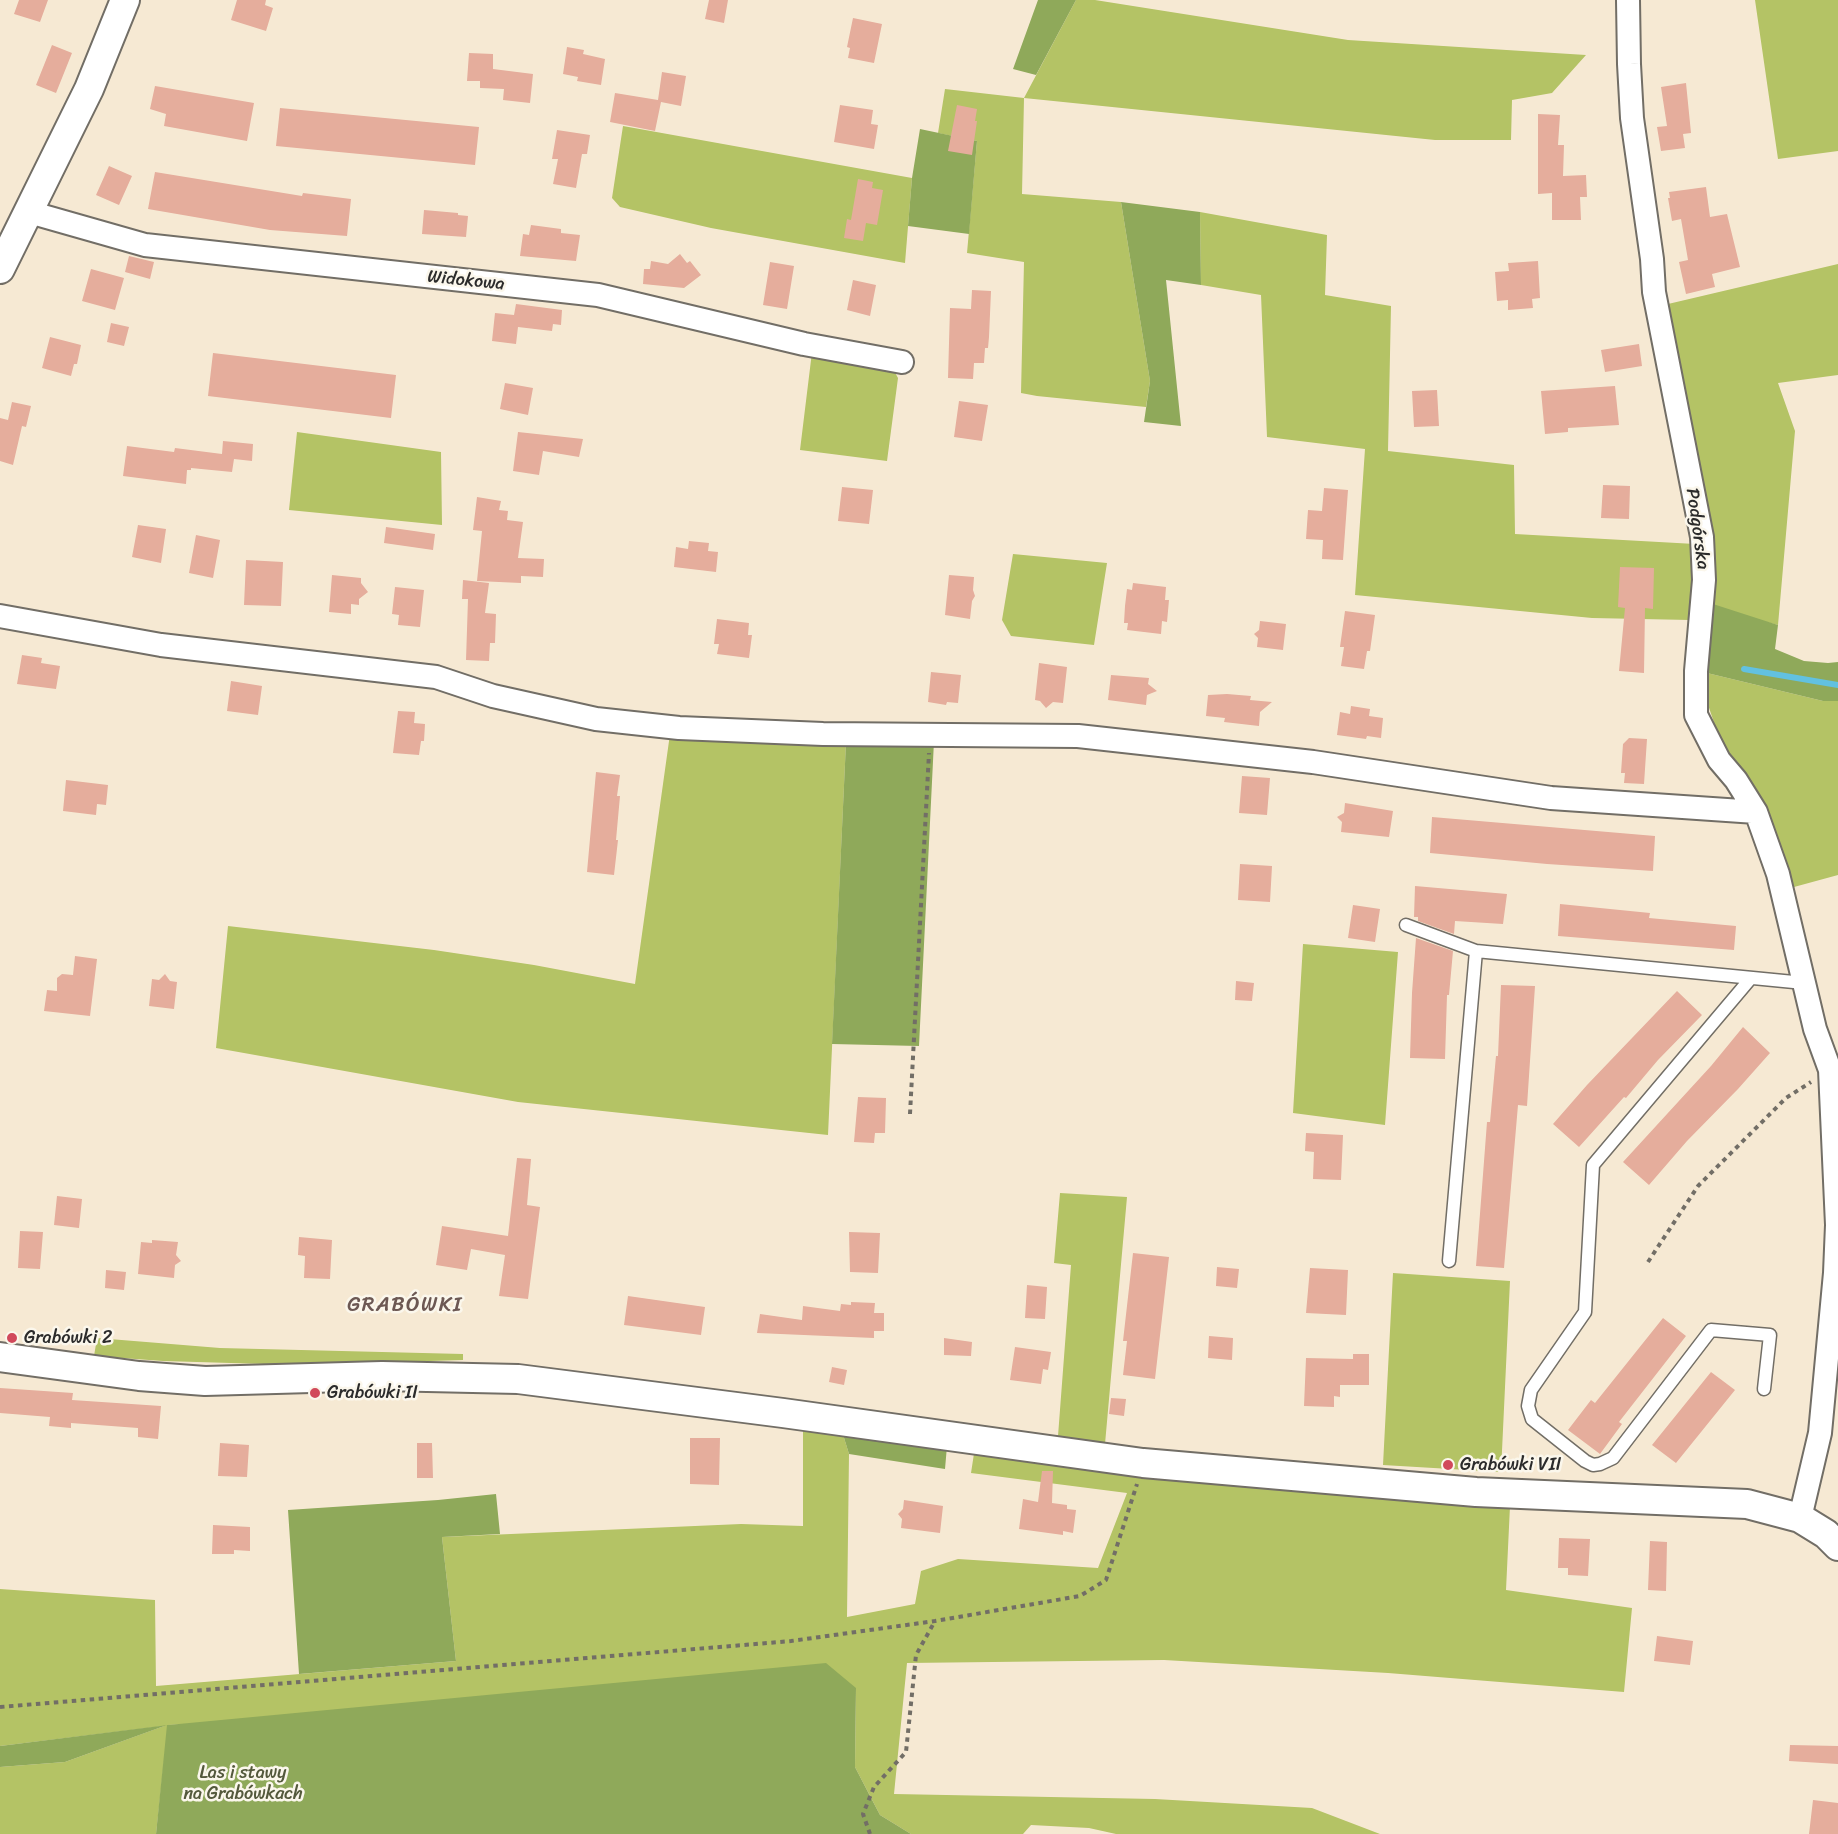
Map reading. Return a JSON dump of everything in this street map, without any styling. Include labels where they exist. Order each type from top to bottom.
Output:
[{"type":"street","points":[[0,269],[89,89],[125,0]]},
{"type":"street","name":"Podgórska","points":[[1628,0],[1632,118],[1652,260],[1654,292],[1702,537],[1704,580],[1696,671],[1696,715],[1719,759],[1736,780],[1756,812],[1778,874],[1815,1029],[1834,1069],[1837,1225],[1835,1273],[1820,1433],[1800,1518]]},
{"type":"street","name":"Widokowa","points":[[29,212],[145,245],[598,294],[804,344],[902,362]]},
{"type":"street","points":[[0,616],[161,645],[436,676],[493,696],[596,719],[679,728],[823,734],[1078,736],[1313,762],[1551,798],[1756,812]]},
{"type":"street","points":[[0,1357],[139,1376],[204,1381],[382,1376],[518,1379],[1143,1463],[1486,1493],[1747,1504],[1800,1518],[1826,1534],[1838,1546]]},
{"type":"lane","points":[[1406,925],[1476,951],[1804,983]]},
{"type":"lane","points":[[1449,1261],[1476,951]]},
{"type":"lane","points":[[1751,978],[1593,1165],[1585,1312],[1531,1390],[1528,1406],[1532,1419],[1585,1461],[1600,1464],[1613,1458],[1712,1330],[1770,1335],[1764,1389]]},
{"type":"path","points":[[910,1114],[930,734]]},
{"type":"path","points":[[1648,1262],[1698,1186],[1786,1098],[1834,1069]]},
{"type":"path","points":[[0,1707],[791,1641],[934,1621],[1080,1596],[1106,1580],[1143,1463]]},
{"type":"path","points":[[870,1834],[863,1814],[874,1786],[906,1752],[916,1655],[934,1621]]},
{"type":"green space","points":[[1038,0],[1076,0],[1036,75],[1013,69]]},
{"type":"green space","points":[[1076,0],[1095,0],[1348,40],[1586,55],[1552,93],[1512,100],[1511,140],[1435,140],[1024,98]]},
{"type":"green space","points":[[1755,0],[1838,0],[1838,151],[1778,159]]},
{"type":"green space","points":[[945,89],[1024,98],[1022,194],[1121,202],[1150,381],[1146,407],[1021,393],[1024,262],[967,253],[977,141],[938,133]]},
{"type":"green space","points":[[623,126],[912,178],[905,263],[711,228],[620,207],[612,198]]},
{"type":"green space","points":[[920,129],[977,141],[969,234],[908,226],[912,178]]},
{"type":"green space","points":[[1121,202],[1200,212],[1201,285],[1166,280],[1181,426],[1144,422],[1150,381]]},
{"type":"green space","points":[[1200,212],[1327,235],[1325,295],[1391,306],[1388,451],[1514,465],[1515,534],[1695,544],[1690,620],[1592,618],[1355,595],[1365,449],[1267,437],[1261,295],[1201,285]]},
{"type":"green space","points":[[1838,264],[1838,375],[1778,383],[1795,431],[1778,625],[1712,608],[1712,544],[1691,418],[1668,304]]},
{"type":"green space","points":[[812,352],[892,367],[898,378],[887,461],[800,450]]},
{"type":"green space","points":[[297,432],[441,452],[442,525],[289,510]]},
{"type":"green space","points":[[1013,554],[1107,563],[1094,645],[1011,636],[1002,620]]},
{"type":"green space","points":[[1713,604],[1778,625],[1775,649],[1804,661],[1838,662],[1838,701],[1823,701],[1707,673]]},
{"type":"green space","points":[[1707,673],[1823,701],[1838,701],[1838,875],[1794,887],[1768,812],[1722,746],[1705,696]]},
{"type":"green space","points":[[670,734],[846,742],[828,1135],[518,1102],[216,1048],[228,926],[434,950],[534,965],[635,984]]},
{"type":"green space","points":[[934,741],[919,1046],[832,1044],[846,742]]},
{"type":"green space","points":[[1303,944],[1398,952],[1385,1125],[1293,1113]]},
{"type":"green space","points":[[1060,1193],[1127,1197],[1105,1444],[1058,1436],[1071,1265],[1054,1263]]},
{"type":"green space","points":[[1393,1273],[1510,1281],[1501,1472],[1383,1465]]},
{"type":"green space","points":[[97,1338],[220,1348],[463,1354],[463,1360],[299,1365],[163,1361],[94,1356]]},
{"type":"green space","points":[[803,1425],[841,1428],[849,1454],[847,1617],[915,1604],[921,1571],[958,1559],[1098,1568],[1127,1493],[971,1473],[975,1447],[1133,1475],[1403,1501],[1510,1506],[1506,1590],[1632,1608],[1624,1692],[1388,1673],[1164,1660],[907,1663],[894,1794],[1155,1799],[1312,1808],[1380,1834],[1116,1834],[1089,1828],[1031,1825],[1023,1834],[911,1834],[880,1815],[855,1767],[856,1688],[168,1725],[156,1834],[0,1834],[0,1767],[65,1762],[164,1726],[0,1746],[0,1589],[155,1600],[156,1686],[456,1661],[442,1537],[741,1524],[803,1526]]},
{"type":"green space","points":[[841,1428],[947,1446],[945,1469],[849,1454]]},
{"type":"green space","points":[[496,1494],[500,1534],[442,1537],[456,1661],[299,1674],[288,1510]]},
{"type":"green space","name":"Las i stawy na Grabówkach","points":[[826,1663],[856,1688],[855,1767],[880,1815],[911,1834],[156,1834],[167,1725]]},
{"type":"green space","points":[[166,1725],[65,1762],[0,1767],[0,1746]]},
{"type":"building","points":[[19,0],[48,0],[40,22],[14,14]]},
{"type":"building","points":[[237,0],[266,0],[265,5],[273,8],[266,31],[231,20]]},
{"type":"building","points":[[709,0],[728,0],[724,23],[705,19]]},
{"type":"building","points":[[853,18],[882,24],[874,63],[848,58],[850,48],[847,47]]},
{"type":"building","points":[[52,45],[72,53],[56,93],[36,85]]},
{"type":"building","points":[[567,47],[584,50],[583,54],[605,59],[601,85],[577,81],[578,77],[563,74]]},
{"type":"building","points":[[469,53],[493,54],[493,69],[533,74],[530,103],[503,100],[504,89],[480,88],[480,81],[467,81]]},
{"type":"building","points":[[662,72],[686,76],[681,106],[661,102],[655,131],[610,122],[615,93],[658,100]]},
{"type":"building","points":[[1686,83],[1691,133],[1683,134],[1685,148],[1661,151],[1657,127],[1667,126],[1661,87]]},
{"type":"building","points":[[155,86],[254,103],[247,141],[164,126],[166,114],[150,109]]},
{"type":"building","points":[[840,105],[873,110],[871,124],[878,125],[874,149],[834,142]]},
{"type":"building","points":[[957,105],[977,109],[972,155],[948,151]]},
{"type":"building","points":[[280,108],[479,127],[475,165],[276,146]]},
{"type":"building","points":[[1538,114],[1560,115],[1558,145],[1564,145],[1563,176],[1586,175],[1587,197],[1580,197],[1581,220],[1552,220],[1552,193],[1538,194]]},
{"type":"building","points":[[557,130],[590,135],[587,154],[582,154],[576,188],[553,184],[558,159],[552,159]]},
{"type":"building","points":[[109,166],[132,176],[119,205],[96,195]]},
{"type":"building","points":[[155,172],[302,196],[303,193],[351,199],[347,236],[270,230],[148,209]]},
{"type":"building","points":[[858,179],[873,182],[872,188],[883,190],[877,225],[866,223],[863,241],[844,238],[847,219],[851,220]]},
{"type":"building","points":[[1706,187],[1710,217],[1727,214],[1740,267],[1712,274],[1715,287],[1686,294],[1679,262],[1688,260],[1681,219],[1672,221],[1669,192]]},
{"type":"building","points":[[424,210],[468,216],[466,237],[422,234]]},
{"type":"building","points":[[531,225],[561,229],[561,233],[580,235],[576,261],[520,256],[523,234],[529,235]]},
{"type":"building","points":[[680,254],[687,263],[690,261],[701,275],[684,288],[643,284],[644,269],[650,269],[651,261],[668,264]]},
{"type":"building","points":[[129,256],[154,262],[150,279],[125,272]]},
{"type":"building","points":[[1538,261],[1540,298],[1532,299],[1533,308],[1508,310],[1508,300],[1497,301],[1495,272],[1509,271],[1508,263]]},
{"type":"building","points":[[770,262],[794,266],[787,309],[763,305]]},
{"type":"building","points":[[91,269],[124,278],[115,310],[82,301]]},
{"type":"building","points":[[853,280],[876,285],[870,316],[847,310]]},
{"type":"building","points":[[972,290],[991,291],[988,348],[985,348],[984,363],[974,363],[973,379],[948,378],[950,308],[971,309]]},
{"type":"building","points":[[516,304],[562,310],[561,325],[553,324],[552,331],[518,327],[516,344],[492,341],[495,313],[514,315]]},
{"type":"building","points":[[111,323],[129,327],[124,346],[107,342]]},
{"type":"building","points":[[50,337],[81,345],[77,364],[74,364],[71,376],[42,368]]},
{"type":"building","points":[[1639,344],[1642,366],[1605,372],[1601,350]]},
{"type":"building","points":[[213,353],[396,375],[391,418],[208,396]]},
{"type":"building","points":[[505,383],[533,388],[528,415],[500,409]]},
{"type":"building","points":[[1615,386],[1619,425],[1568,428],[1568,432],[1545,434],[1541,391]]},
{"type":"building","points":[[1437,390],[1439,426],[1414,427],[1412,391]]},
{"type":"building","points":[[959,401],[988,405],[982,441],[954,437]]},
{"type":"building","points":[[12,402],[31,406],[26,427],[22,426],[13,465],[0,461],[0,418],[8,420]]},
{"type":"building","points":[[518,432],[583,439],[579,457],[543,451],[539,475],[513,471]]},
{"type":"building","points":[[223,441],[253,444],[252,461],[234,459],[232,472],[191,468],[187,470],[186,484],[123,476],[127,446],[174,452],[175,448],[222,454]]},
{"type":"building","points":[[1603,485],[1630,486],[1629,519],[1601,518]]},
{"type":"building","points":[[842,487],[873,490],[869,524],[838,521]]},
{"type":"building","points":[[1324,488],[1348,490],[1343,560],[1322,559],[1323,540],[1306,539],[1308,510],[1322,511]]},
{"type":"building","points":[[477,497],[501,501],[499,510],[508,511],[507,520],[523,522],[518,558],[544,559],[543,577],[521,576],[521,583],[477,581],[482,531],[473,530]]},
{"type":"building","points":[[138,525],[166,529],[161,563],[132,557]]},
{"type":"building","points":[[386,527],[435,534],[433,550],[384,543]]},
{"type":"building","points":[[196,535],[220,540],[213,578],[189,573]]},
{"type":"building","points":[[689,541],[709,543],[708,551],[718,552],[716,572],[674,567],[676,547],[688,549]]},
{"type":"building","points":[[246,560],[283,562],[281,606],[244,605]]},
{"type":"building","points":[[1620,567],[1654,568],[1653,609],[1645,608],[1644,673],[1619,671],[1625,608],[1618,607]]},
{"type":"building","points":[[332,575],[361,578],[361,583],[368,592],[359,599],[359,605],[351,604],[351,614],[329,612]]},
{"type":"building","points":[[949,575],[974,577],[975,596],[972,601],[970,619],[945,615]]},
{"type":"building","points":[[463,580],[489,583],[485,613],[496,614],[495,643],[490,643],[489,661],[466,660],[468,599],[462,599]]},
{"type":"building","points":[[1133,583],[1166,587],[1165,600],[1169,600],[1167,622],[1162,621],[1161,634],[1127,630],[1128,623],[1124,623],[1127,589],[1132,590]]},
{"type":"building","points":[[395,587],[424,590],[420,627],[398,625],[399,615],[392,614]]},
{"type":"building","points":[[1345,611],[1375,615],[1370,651],[1367,651],[1364,669],[1341,666],[1344,647],[1340,647]]},
{"type":"building","points":[[717,619],[749,623],[748,635],[752,635],[749,658],[717,654],[719,644],[714,644]]},
{"type":"building","points":[[1260,621],[1286,624],[1283,650],[1257,647],[1258,638],[1254,634],[1259,630]]},
{"type":"building","points":[[22,655],[42,658],[41,663],[60,666],[56,689],[17,684]]},
{"type":"building","points":[[1039,663],[1067,667],[1063,703],[1053,702],[1046,708],[1040,701],[1035,700]]},
{"type":"building","points":[[931,672],[961,675],[958,703],[947,702],[946,705],[928,702]]},
{"type":"building","points":[[1111,675],[1149,678],[1148,684],[1157,691],[1147,695],[1146,705],[1108,700]]},
{"type":"building","points":[[231,681],[262,686],[258,715],[227,711]]},
{"type":"building","points":[[1208,695],[1251,696],[1250,700],[1272,702],[1260,712],[1259,726],[1224,722],[1225,718],[1206,716]]},
{"type":"building","points":[[1351,706],[1370,709],[1369,716],[1383,718],[1381,738],[1367,736],[1366,739],[1337,735],[1340,712],[1350,714]]},
{"type":"building","points":[[398,711],[415,712],[414,723],[425,724],[424,741],[421,741],[419,755],[393,753]]},
{"type":"building","points":[[1629,738],[1647,739],[1644,784],[1624,783],[1625,773],[1621,773],[1623,744]]},
{"type":"building","points":[[596,772],[620,775],[617,796],[620,796],[616,840],[618,840],[614,875],[587,872]]},
{"type":"building","points":[[1242,776],[1270,778],[1267,815],[1239,813]]},
{"type":"building","points":[[66,780],[108,785],[106,805],[97,804],[96,815],[63,811]]},
{"type":"building","points":[[1345,803],[1393,811],[1389,837],[1341,832],[1342,822],[1337,817],[1344,813]]},
{"type":"building","points":[[1432,817],[1655,836],[1653,871],[1430,853]]},
{"type":"building","points":[[1240,864],[1272,866],[1270,902],[1238,900]]},
{"type":"building","points":[[1415,886],[1507,894],[1503,924],[1455,921],[1454,934],[1418,921],[1418,917],[1414,917]]},
{"type":"building","points":[[1560,904],[1650,913],[1649,918],[1736,926],[1734,950],[1558,936]]},
{"type":"building","points":[[1353,905],[1380,909],[1375,942],[1348,938]]},
{"type":"building","points":[[1416,938],[1453,951],[1449,995],[1447,995],[1445,1059],[1410,1058]]},
{"type":"building","points":[[75,956],[97,959],[90,1016],[44,1011],[47,990],[57,991],[57,978],[62,974],[73,975]]},
{"type":"building","points":[[165,974],[170,981],[177,982],[174,1009],[149,1006],[152,979],[159,980]]},
{"type":"building","points":[[1236,981],[1254,983],[1252,1001],[1235,1000]]},
{"type":"building","points":[[1501,985],[1535,986],[1527,1106],[1518,1105],[1504,1268],[1476,1266],[1487,1122],[1490,1122],[1496,1056],[1498,1056]]},
{"type":"building","points":[[1677,991],[1702,1015],[1579,1147],[1553,1124]]},
{"type":"building","points":[[1743,1027],[1770,1053],[1649,1185],[1623,1162],[1711,1066]]},
{"type":"building","points":[[858,1097],[886,1098],[885,1133],[875,1133],[874,1143],[854,1142]]},
{"type":"building","points":[[1306,1133],[1343,1135],[1341,1180],[1313,1179],[1314,1152],[1305,1151]]},
{"type":"building","points":[[517,1158],[531,1159],[527,1205],[540,1207],[528,1299],[499,1296],[505,1255],[471,1249],[467,1270],[436,1265],[442,1226],[508,1236]]},
{"type":"building","points":[[57,1196],[82,1199],[79,1228],[54,1225]]},
{"type":"building","points":[[20,1231],[43,1232],[40,1269],[18,1268]]},
{"type":"building","points":[[849,1232],[880,1233],[878,1273],[850,1272]]},
{"type":"building","points":[[299,1237],[332,1240],[330,1279],[304,1278],[305,1256],[298,1255]]},
{"type":"building","points":[[152,1240],[178,1242],[176,1255],[181,1261],[175,1265],[174,1278],[138,1274],[141,1242],[152,1243]]},
{"type":"building","points":[[1133,1253],[1169,1257],[1155,1379],[1123,1375],[1127,1341],[1123,1341]]},
{"type":"building","points":[[1217,1267],[1239,1269],[1237,1288],[1216,1286]]},
{"type":"building","points":[[1310,1268],[1348,1270],[1346,1315],[1306,1313]]},
{"type":"building","points":[[106,1270],[126,1272],[124,1290],[105,1288]]},
{"type":"building","points":[[1027,1285],[1047,1287],[1045,1319],[1025,1318]]},
{"type":"building","points":[[628,1296],[705,1307],[701,1335],[624,1325]]},
{"type":"building","points":[[851,1302],[875,1303],[874,1313],[884,1313],[884,1331],[874,1331],[874,1338],[757,1333],[760,1314],[802,1320],[803,1306],[840,1311],[841,1304],[851,1305]]},
{"type":"building","points":[[1663,1318],[1686,1336],[1619,1422],[1622,1424],[1600,1454],[1568,1430],[1591,1400],[1595,1403]]},
{"type":"building","points":[[1209,1336],[1233,1338],[1232,1360],[1208,1358]]},
{"type":"building","points":[[944,1338],[972,1342],[971,1356],[944,1355]]},
{"type":"building","points":[[1015,1347],[1051,1352],[1048,1370],[1043,1369],[1041,1384],[1010,1380]]},
{"type":"building","points":[[1353,1354],[1369,1354],[1369,1385],[1340,1385],[1340,1397],[1334,1396],[1334,1407],[1304,1406],[1306,1358],[1353,1359]]},
{"type":"building","points":[[832,1367],[847,1370],[844,1385],[829,1382]]},
{"type":"building","points":[[1711,1372],[1735,1390],[1676,1463],[1652,1445]]},
{"type":"building","points":[[0,1388],[73,1393],[72,1400],[161,1406],[158,1439],[138,1437],[138,1428],[71,1423],[71,1428],[49,1426],[50,1417],[0,1413]]},
{"type":"building","points":[[1111,1398],[1126,1399],[1124,1416],[1109,1414]]},
{"type":"building","points":[[690,1438],[720,1438],[719,1485],[690,1484]]},
{"type":"building","points":[[220,1443],[249,1445],[247,1477],[218,1476]]},
{"type":"building","points":[[417,1443],[432,1443],[433,1478],[417,1478]]},
{"type":"building","points":[[1042,1471],[1053,1471],[1052,1503],[1067,1505],[1067,1509],[1076,1510],[1073,1533],[1063,1531],[1063,1535],[1019,1529],[1023,1499],[1038,1502]]},
{"type":"building","points":[[904,1500],[943,1506],[940,1533],[901,1528],[902,1519],[898,1514],[903,1509]]},
{"type":"building","points":[[213,1525],[250,1527],[250,1551],[234,1550],[234,1554],[212,1554]]},
{"type":"building","points":[[1559,1538],[1590,1539],[1588,1576],[1568,1575],[1568,1568],[1558,1568]]},
{"type":"building","points":[[1650,1541],[1667,1542],[1666,1591],[1648,1590]]},
{"type":"building","points":[[1657,1636],[1693,1641],[1690,1665],[1654,1661]]},
{"type":"building","points":[[1790,1745],[1838,1746],[1838,1764],[1789,1761]]},
{"type":"building","points":[[1813,1800],[1838,1803],[1838,1834],[1809,1834]]},
{"type":"waterway","points":[[1744,669],[1838,685]]},
{"type":"place","name":"Grabówki 2","points":[[12,1338]]},
{"type":"place","name":"Grabówki II","points":[[315,1393]]},
{"type":"place","name":"Grabówki VII","points":[[1448,1465]]},
{"type":"district","name":"GRABÓWKI","points":[[405,1306]]}]
